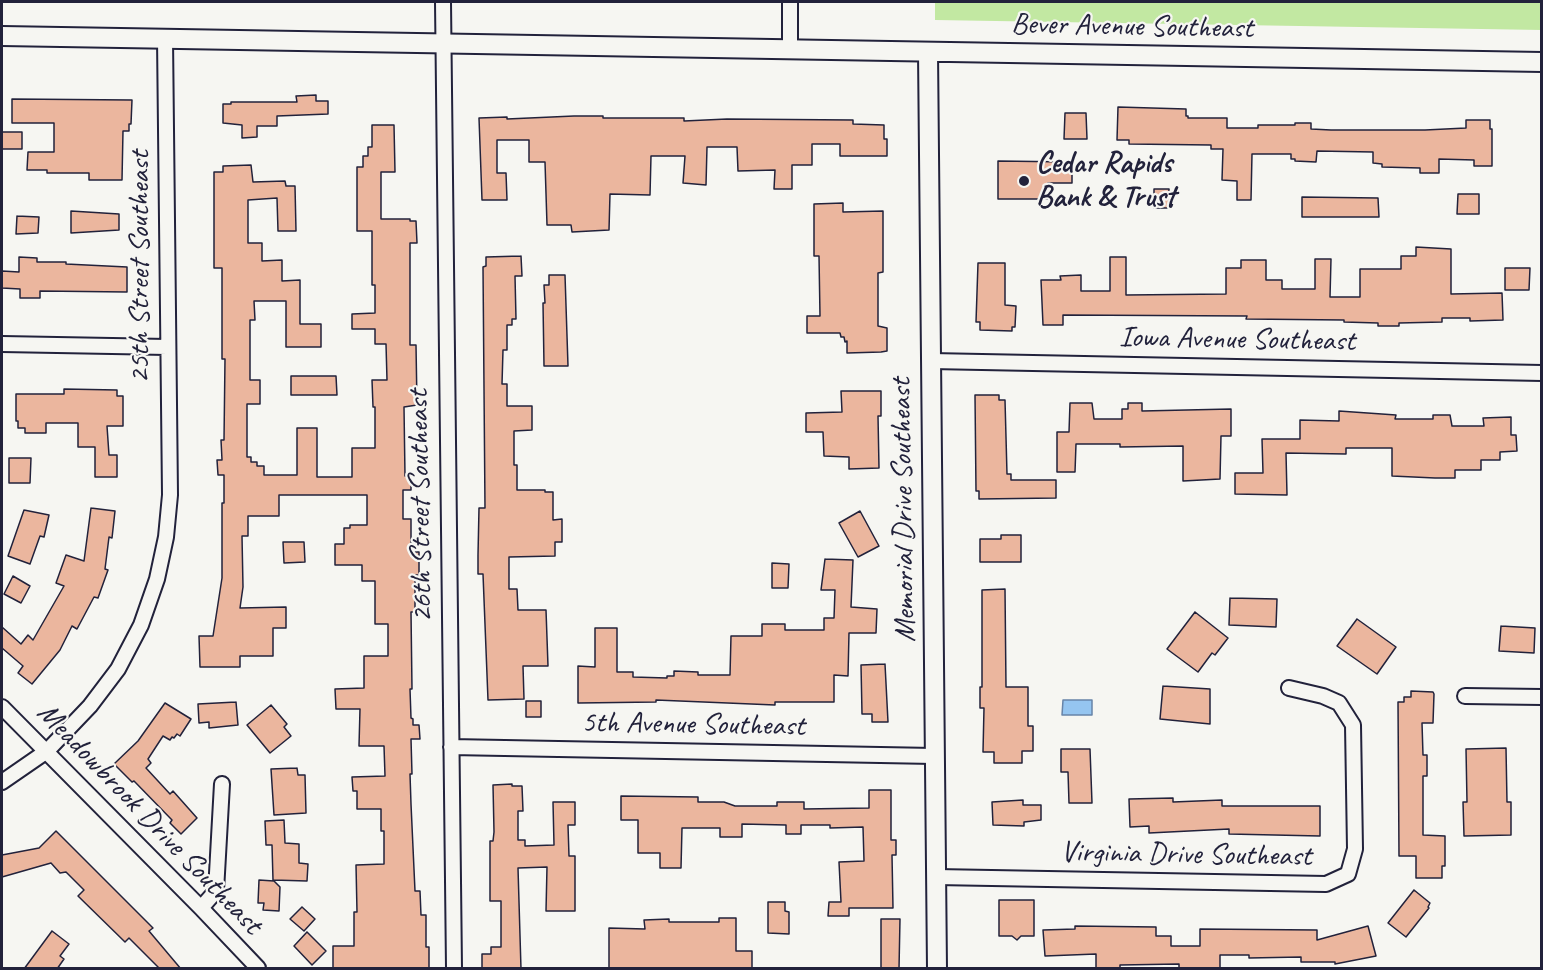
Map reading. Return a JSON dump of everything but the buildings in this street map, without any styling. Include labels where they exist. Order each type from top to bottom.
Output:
[{"type":"street","name":"26th Street Southeast","points":[[443,2],[454,969]]},
{"type":"street","points":[[790,2],[790,49]]},
{"type":"street","name":"Bever Avenue Southeast","points":[[2,36],[1542,62]]},
{"type":"street","name":"25th Street Southeast","points":[[46,752],[90,706],[118,669],[141,625],[157,579],[166,537],[170,495],[165,38]]},
{"type":"street","name":"Memorial Drive Southeast","points":[[928,52],[937,969]]},
{"type":"street","points":[[2,344],[167,347]]},
{"type":"street","name":"Iowa Avenue Southeast","points":[[931,361],[1542,373]]},
{"type":"street","name":"Virginia Drive Southeast","points":[[936,878],[1326,884],[1348,874],[1355,849],[1353,725],[1339,704],[1323,696],[1289,688]]},
{"type":"street","points":[[1465,696],[1542,697]]},
{"type":"street","name":"Meadowbrook Drive Southeast","points":[[2,707],[201,908],[258,969]]},
{"type":"street","name":"5th Avenue Southeast","points":[[451,747],[934,756]]},
{"type":"street","points":[[2,782],[46,752]]},
{"type":"street","points":[[201,908],[216,891],[222,784]]},
{"type":"green space","points":[[935,2],[1541,2],[1542,30],[935,20]]},
{"type":"water","points":[[1063,700],[1092,700],[1092,715],[1062,715]]},
{"type":"place","name":"Cedar Rapids Bank & Trust","points":[[1024,181]]}]
